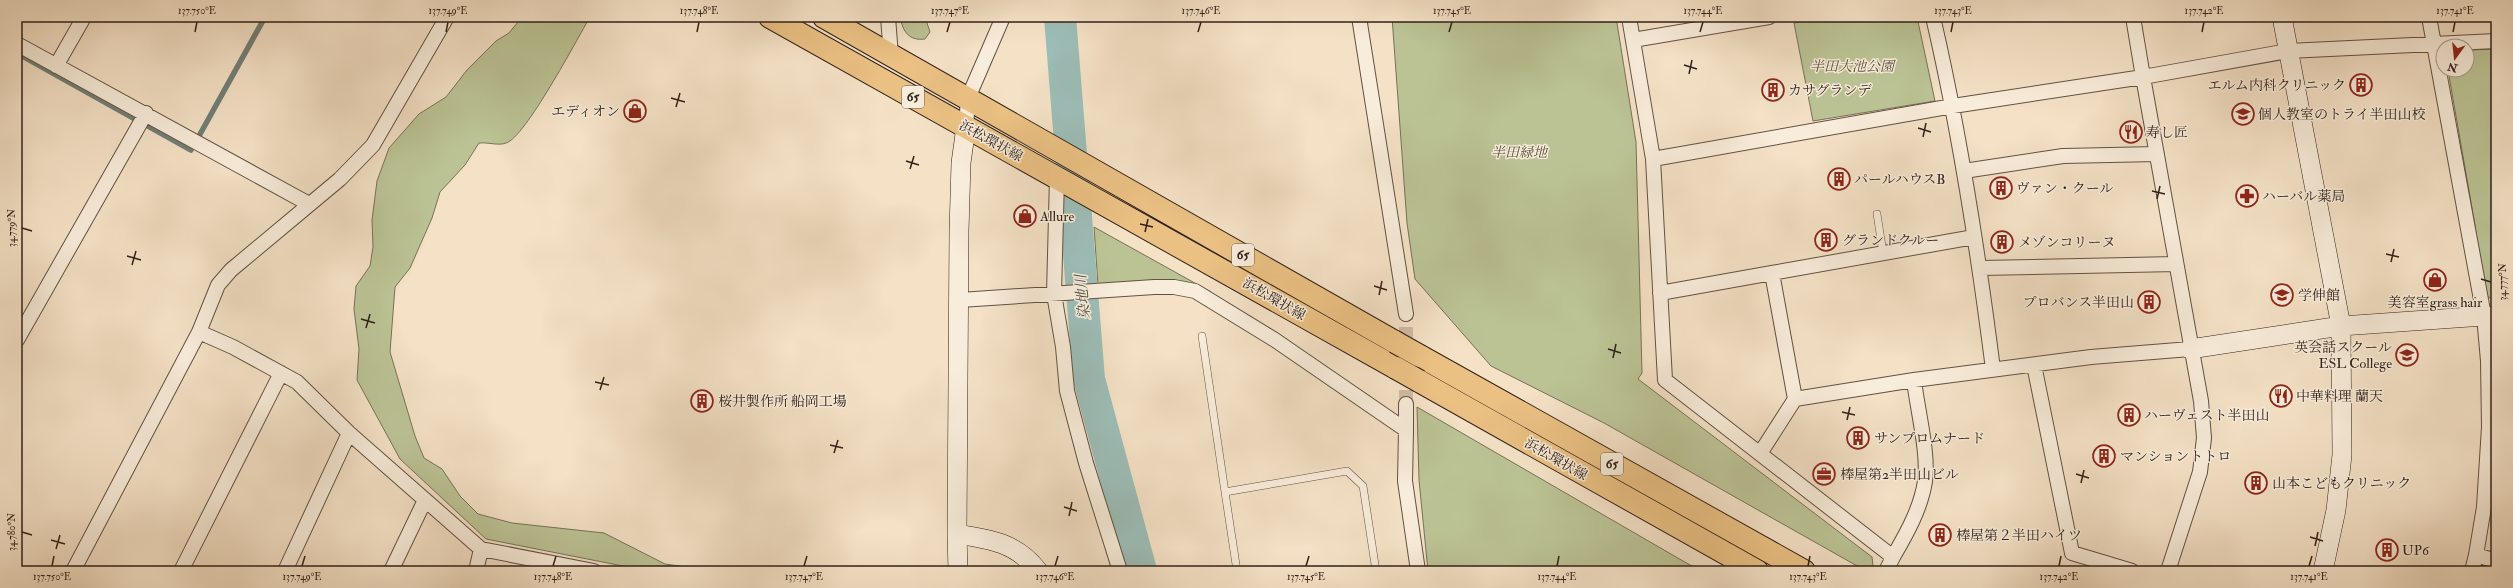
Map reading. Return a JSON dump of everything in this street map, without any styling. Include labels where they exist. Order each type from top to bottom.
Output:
[{"type":"main road","name":"浜松環状線","points":[[770,17],[1058,177],[1757,571]]},
{"type":"main road","name":"浜松環状線","points":[[824,17],[1057,148],[1395,342],[1804,571]]},
{"type":"street","points":[[56,66],[84,17]]},
{"type":"street","points":[[73,571],[199,332],[222,280],[231,270],[340,179],[373,145],[447,17]]},
{"type":"street","points":[[888,17],[891,56]]},
{"type":"street","points":[[958,571],[957,534],[961,163],[968,98],[1003,17]]},
{"type":"street","points":[[1359,17],[1406,314]]},
{"type":"street","points":[[1629,17],[1653,159],[1665,380],[1761,452],[1894,557]]},
{"type":"street","points":[[1633,40],[1769,17]]},
{"type":"street","points":[[1933,17],[1953,106],[1980,268],[1993,369]]},
{"type":"street","points":[[2133,17],[2190,350],[2201,401],[2204,438],[2200,472],[2168,571]]},
{"type":"street","points":[[2282,17],[2341,326],[2342,455],[2336,510],[2323,571]]},
{"type":"street","points":[[2429,17],[2433,44],[2490,317],[2488,362],[2493,429],[2484,507],[2472,571]]},
{"type":"street","points":[[1653,159],[1953,106],[2143,77],[2288,51],[2496,41]]},
{"type":"street","points":[[17,44],[146,113],[309,204]]},
{"type":"street","points":[[17,340],[146,113]]},
{"type":"street","points":[[1964,171],[2063,156],[2156,154]]},
{"type":"street","points":[[1058,177],[1059,294],[1067,391],[1074,424],[1120,571]]},
{"type":"street","points":[[1660,293],[1974,237]]},
{"type":"street","points":[[1980,268],[2176,264]]},
{"type":"street","points":[[1761,452],[1795,399],[1772,273]]},
{"type":"street","points":[[960,300],[1170,286],[1194,291],[1275,340],[1406,430]]},
{"type":"street","points":[[1795,399],[1993,369],[2091,357],[2190,350],[2341,326],[2490,317]]},
{"type":"street","points":[[199,332],[296,382],[350,433],[481,550],[556,567],[594,571]]},
{"type":"street","points":[[2034,365],[2072,553],[2132,571]]},
{"type":"street","points":[[181,571],[281,373]]},
{"type":"street","points":[[1886,571],[1911,525],[1920,501],[1925,479],[1914,380]]},
{"type":"street","points":[[1406,404],[1405,481],[1418,571]]},
{"type":"street","points":[[284,571],[350,433]]},
{"type":"street","points":[[391,571],[425,500]]},
{"type":"street","points":[[957,534],[994,540],[1008,545],[1023,554],[1038,571]]},
{"type":"street","points":[[476,571],[481,550]]},
{"type":"street","points":[[2476,555],[2496,561]]},
{"type":"lane","points":[[1877,214],[1883,253]]},
{"type":"lane","points":[[1202,336],[1237,571]]},
{"type":"lane","points":[[1225,492],[1347,471],[1363,486],[1376,571]]},
{"type":"green space","points":[[522,17],[590,17],[538,107],[515,137],[503,144],[479,143],[465,165],[440,192],[432,218],[410,268],[395,287],[390,352],[415,436],[424,458],[442,469],[460,496],[478,514],[512,523],[604,533],[665,564],[714,571],[648,571],[486,539],[400,459],[357,380],[359,349],[354,309],[356,286],[370,266],[373,247],[372,220],[377,181],[389,148],[419,114],[446,97],[467,70],[496,41],[509,33]]},
{"type":"green space","points":[[900,17],[925,17],[930,32],[925,39],[915,39],[911,37],[905,31]]},
{"type":"green space","name":"半田緑地","points":[[1392,17],[1616,17],[1636,142],[1642,373],[1638,379],[1872,557],[1873,566],[1870,571],[1866,571],[1604,423],[1491,366],[1415,279],[1407,223]]},
{"type":"green space","name":"半田大池公園","points":[[1830,17],[1917,17],[1935,101],[1813,121],[1794,23]]},
{"type":"green space","points":[[2496,49],[2496,302],[2484,294],[2475,225],[2449,78],[2475,78],[2475,50]]},
{"type":"green space","points":[[1094,227],[1211,292],[1189,284],[1098,285]]},
{"type":"green space","points":[[1417,407],[1701,571],[1428,571],[1419,480]]},
{"type":"waterway","points":[[199,136],[265,17]]},
{"type":"waterway","name":"染地川","points":[[1060,17],[1089,379],[1141,571]]},
{"type":"waterway","points":[[17,53],[135,119]]},
{"type":"waterway","points":[[148,126],[191,150]]},
{"type":"tunnel","points":[[1406,314],[1406,404]]},
{"type":"place","name":"エルム内科クリニック","points":[[2361,85]]},
{"type":"place","name":"カサグランデ","points":[[1773,90]]},
{"type":"place","name":"エディオン","points":[[635,111]]},
{"type":"place","name":"個人教室のトライ半田山校","points":[[2243,114]]},
{"type":"place","name":"寿し匠","points":[[2131,132]]},
{"type":"place","name":"パールハウスB","points":[[1839,179]]},
{"type":"place","name":"ヴァン・クール","points":[[2001,188]]},
{"type":"place","name":"ハーバル薬局","points":[[2247,196]]},
{"type":"place","name":"Allure","points":[[1025,216]]},
{"type":"place","name":"グランドクルー","points":[[1826,240]]},
{"type":"place","name":"メゾンコリーヌ","points":[[2002,242]]},
{"type":"place","name":"美容室grass hair","points":[[2435,280]]},
{"type":"place","name":"学伸館","points":[[2282,295]]},
{"type":"place","name":"プロバンス半田山","points":[[2149,302]]},
{"type":"place","name":"英会話スクール ESL College","points":[[2407,355]]},
{"type":"place","name":"中華料理 蘭天","points":[[2281,396]]},
{"type":"place","name":"桜井製作所 船岡工場","points":[[702,401]]},
{"type":"place","name":"ハーヴェスト半田山","points":[[2129,415]]},
{"type":"place","name":"サンプロムナード","points":[[1858,438]]},
{"type":"place","name":"マンショントトロ","points":[[2104,456]]},
{"type":"place","name":"棒屋第2半田山ビル","points":[[1824,474]]},
{"type":"place","name":"山本こどもクリニック","points":[[2256,483]]},
{"type":"place","name":"棒屋第２半田ハイツ","points":[[1940,535]]},
{"type":"place","name":"UP6","points":[[2387,550]]}]
